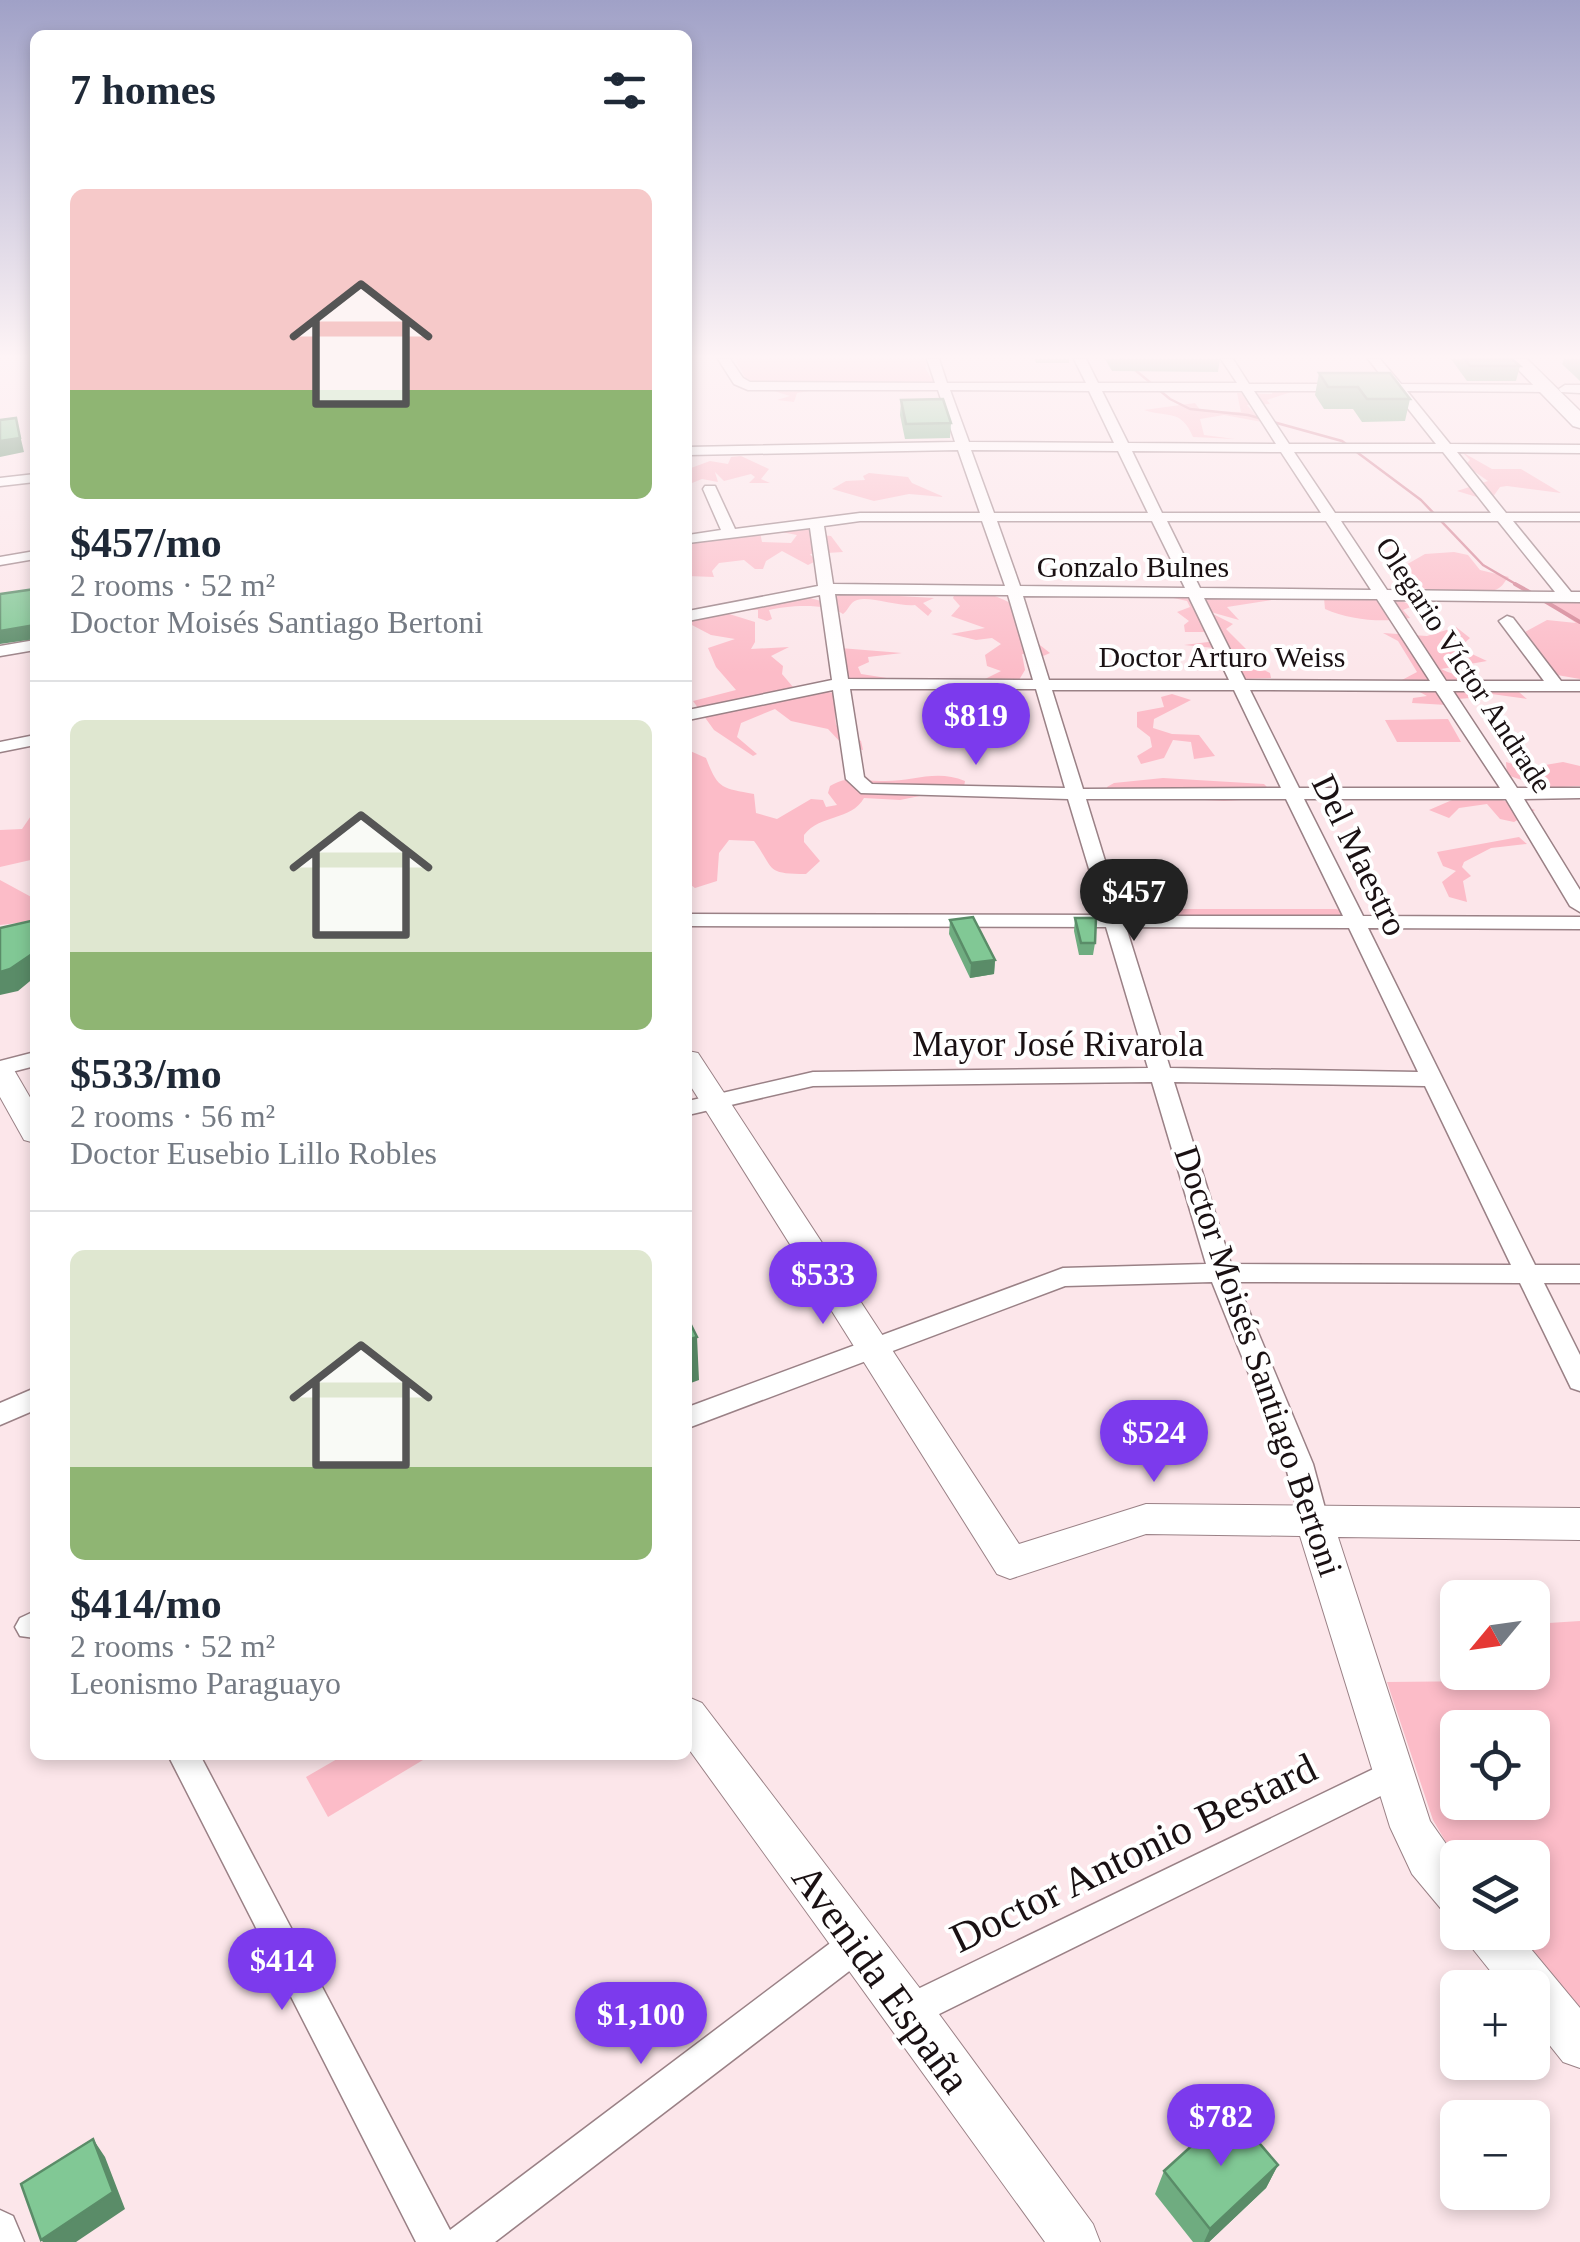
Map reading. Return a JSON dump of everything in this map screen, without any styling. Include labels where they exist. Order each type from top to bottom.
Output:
[{"type":"main road","points":[[0,1069],[30,1124]]},
{"type":"main road","points":[[692,1075],[700,1105],[875,1350],[1010,1563],[1146,1519],[1206,1516],[1315,1523],[1580,1524]]},
{"type":"main road","name":"Doctor Moisés Santiago Bertoni","points":[[1315,1523],[1411,1828],[1440,1874]]},
{"type":"main road","name":"Avenida España","points":[[692,1721],[910,2012],[1075,2242]]},
{"type":"main road","points":[[1503,1950],[1580,2045]]},
{"type":"street","name":"Doctor Moisés Santiago Bertoni","points":[[969,464],[1015,594],[1222,1272],[1299,1464],[1315,1523]]},
{"type":"street","name":"Del Maestro","points":[[1131,464],[1580,1381]]},
{"type":"street","name":"Olegario Víctor Andrade","points":[[1297,464],[1512,793],[1580,906]]},
{"type":"street","points":[[1462,464],[1575,596]]},
{"type":"street","points":[[0,482],[30,479]]},
{"type":"street","points":[[710,490],[729,532]]},
{"type":"street","points":[[692,538],[816,520],[986,515],[1580,517]]},
{"type":"street","points":[[816,520],[855,780],[874,790],[1076,794],[1580,793]]},
{"type":"street","points":[[0,561],[30,556]]},
{"type":"street","name":"Gonzalo Bulnes","points":[[692,615],[829,589],[1015,594],[1575,596]]},
{"type":"street","points":[[1507,621],[1556,686]]},
{"type":"street","points":[[0,651],[30,646]]},
{"type":"street","name":"Doctor Arturo Weiss","points":[[692,714],[839,684],[1580,686]]},
{"type":"street","points":[[0,747],[30,741]]},
{"type":"street","points":[[692,920],[1115,918],[1580,923]]},
{"type":"street","points":[[0,1069],[30,1060]]},
{"type":"street","name":"Mayor José Rivarola","points":[[700,1105],[813,1079],[1164,1075],[1432,1079]]},
{"type":"street","points":[[692,1417],[875,1350],[1048,1280],[1222,1272],[1580,1274]]},
{"type":"street","points":[[0,1415],[30,1400]]},
{"type":"street","points":[[187,1760],[436,2242]]},
{"type":"street","name":"Doctor Antonio Bestard","points":[[910,2012],[1396,1773]]},
{"type":"street","points":[[464,2242],[857,1944]]},
{"type":"street","points":[[0,2229],[5,2242]]},
{"type":"shaded area","points":[[757,464],[769,469],[761,479],[770,483],[749,483],[755,477],[751,474],[724,481],[715,472],[718,482],[702,479],[692,483],[692,468]]},
{"type":"shaded area","points":[[1465,465],[1521,469],[1561,493],[1507,486],[1500,487],[1490,501],[1457,491],[1488,481]]},
{"type":"shaded area","points":[[869,473],[908,477],[912,483],[944,497],[909,494],[874,501],[832,489],[846,481],[865,480],[863,476]]},
{"type":"shaded area","points":[[807,525],[814,534],[831,536],[843,552],[810,554],[816,561],[808,565],[782,551],[766,561],[763,569],[755,569],[744,560],[719,563],[712,571],[714,577],[692,576],[692,541],[760,532],[762,542],[791,543],[797,535],[776,531]]},
{"type":"shaded area","points":[[1425,554],[1468,555],[1480,570],[1509,577],[1493,590],[1458,593],[1418,586],[1419,580],[1402,572],[1404,566]]},
{"type":"shaded area","points":[[956,591],[987,594],[1015,606],[1021,630],[1050,653],[1041,657],[1022,654],[1025,670],[1019,680],[983,680],[1001,671],[987,666],[985,655],[1001,644],[992,638],[976,640],[951,634],[985,628],[951,616],[960,606],[953,598]]},
{"type":"shaded area","points":[[847,593],[934,598],[923,603],[932,611],[928,616],[915,605],[863,599],[852,603],[843,614],[807,606],[769,610],[772,619],[767,621],[758,618],[758,610],[730,610],[741,601],[796,594],[821,601]]},
{"type":"shaded area","points":[[1151,593],[1284,598],[1227,607],[1239,620],[1207,611],[1233,624],[1226,629],[1249,652],[1244,660],[1270,673],[1271,678],[1242,679],[1210,661],[1211,652],[1222,663],[1214,648],[1184,645],[1216,641],[1207,632],[1185,632],[1184,625],[1189,621],[1177,612],[1190,607],[1187,601]]},
{"type":"shaded area","points":[[1580,596],[1580,679],[1557,675],[1521,634],[1547,620],[1576,623],[1554,604],[1515,600]]},
{"type":"shaded area","points":[[1324,598],[1397,599],[1413,606],[1403,610],[1410,618],[1367,620],[1325,609]]},
{"type":"shaded area","points":[[692,612],[726,613],[755,622],[751,649],[789,647],[771,656],[783,666],[782,674],[793,687],[841,694],[845,703],[835,714],[836,725],[861,741],[863,750],[844,746],[828,729],[791,721],[775,709],[741,723],[737,737],[757,754],[753,756],[714,730],[693,701],[736,690],[716,667],[708,648],[735,639],[711,635],[692,625]]},
{"type":"shaded area","points":[[1456,627],[1470,638],[1459,648],[1487,661],[1441,669],[1532,689],[1519,692],[1527,699],[1477,692],[1470,698],[1446,700],[1447,705],[1412,703],[1413,698],[1427,696],[1400,681],[1417,672],[1398,641],[1383,633],[1427,636]]},
{"type":"shaded area","points":[[840,648],[902,653],[868,657],[869,662],[858,667],[861,674],[887,678],[872,684],[841,678]]},
{"type":"shaded area","points":[[1172,694],[1191,700],[1154,719],[1153,728],[1172,734],[1199,735],[1215,756],[1194,759],[1191,742],[1173,740],[1164,758],[1141,764],[1137,756],[1152,747],[1150,737],[1137,727],[1137,712],[1164,707],[1161,697]]},
{"type":"shaded area","points":[[1448,719],[1461,742],[1397,742],[1385,720]]},
{"type":"shaded area","points":[[692,752],[706,758],[722,785],[754,794],[756,813],[777,819],[811,799],[823,800],[826,807],[837,805],[828,793],[830,786],[844,780],[896,781],[935,776],[965,781],[964,787],[900,800],[864,798],[851,811],[811,828],[804,835],[804,842],[820,861],[806,874],[783,873],[772,868],[754,841],[729,840],[719,853],[717,881],[695,888]]},
{"type":"shaded area","points":[[1506,762],[1527,768],[1563,762],[1580,766],[1580,786],[1545,788],[1507,775]]},
{"type":"shaded area","points":[[1163,778],[1264,784],[1278,798],[1224,801],[1109,795],[1107,787]]},
{"type":"shaded area","points":[[1459,797],[1495,798],[1535,810],[1514,822],[1500,819],[1487,804],[1459,808],[1449,818],[1429,810]]},
{"type":"shaded area","points":[[30,817],[30,860],[0,867],[0,830],[22,829]]},
{"type":"shaded area","points":[[1519,837],[1527,844],[1491,848],[1464,862],[1462,867],[1471,876],[1463,881],[1467,902],[1449,897],[1442,882],[1456,871],[1443,866],[1437,852]]},
{"type":"shaded area","points":[[0,880],[30,896],[30,922],[0,925]]},
{"type":"shaded area","points":[[1136,912],[1347,912],[1341,916],[1181,917]]},
{"type":"shaded area","points":[[1580,1621],[1580,2011],[1530,1950],[1550,1950],[1550,1840],[1445,1840],[1433,1820],[1387,1682],[1440,1681],[1440,1690],[1550,1690],[1550,1623]]},
{"type":"shaded area","points":[[335,1760],[423,1760],[328,1817],[306,1777]]},
{"type":"building","points":[[30,590],[30,626],[0,631],[0,594]]},
{"type":"building","points":[[973,917],[995,960],[971,963],[950,920]]},
{"type":"building","points":[[1075,918],[1096,918],[1095,943],[1081,943]]},
{"type":"building","points":[[30,921],[30,955],[0,972],[0,928]]},
{"type":"building","points":[[1231,2110],[1278,2165],[1210,2229],[1164,2171]]},
{"type":"building","points":[[93,2139],[113,2192],[41,2240],[21,2184]]},
{"type":"waterway","points":[[1372,464],[1421,500],[1483,565],[1519,586]]},
{"type":"waterway","points":[[1515,584],[1533,594]]},
{"type":"waterway","points":[[1543,600],[1580,622]]}]
